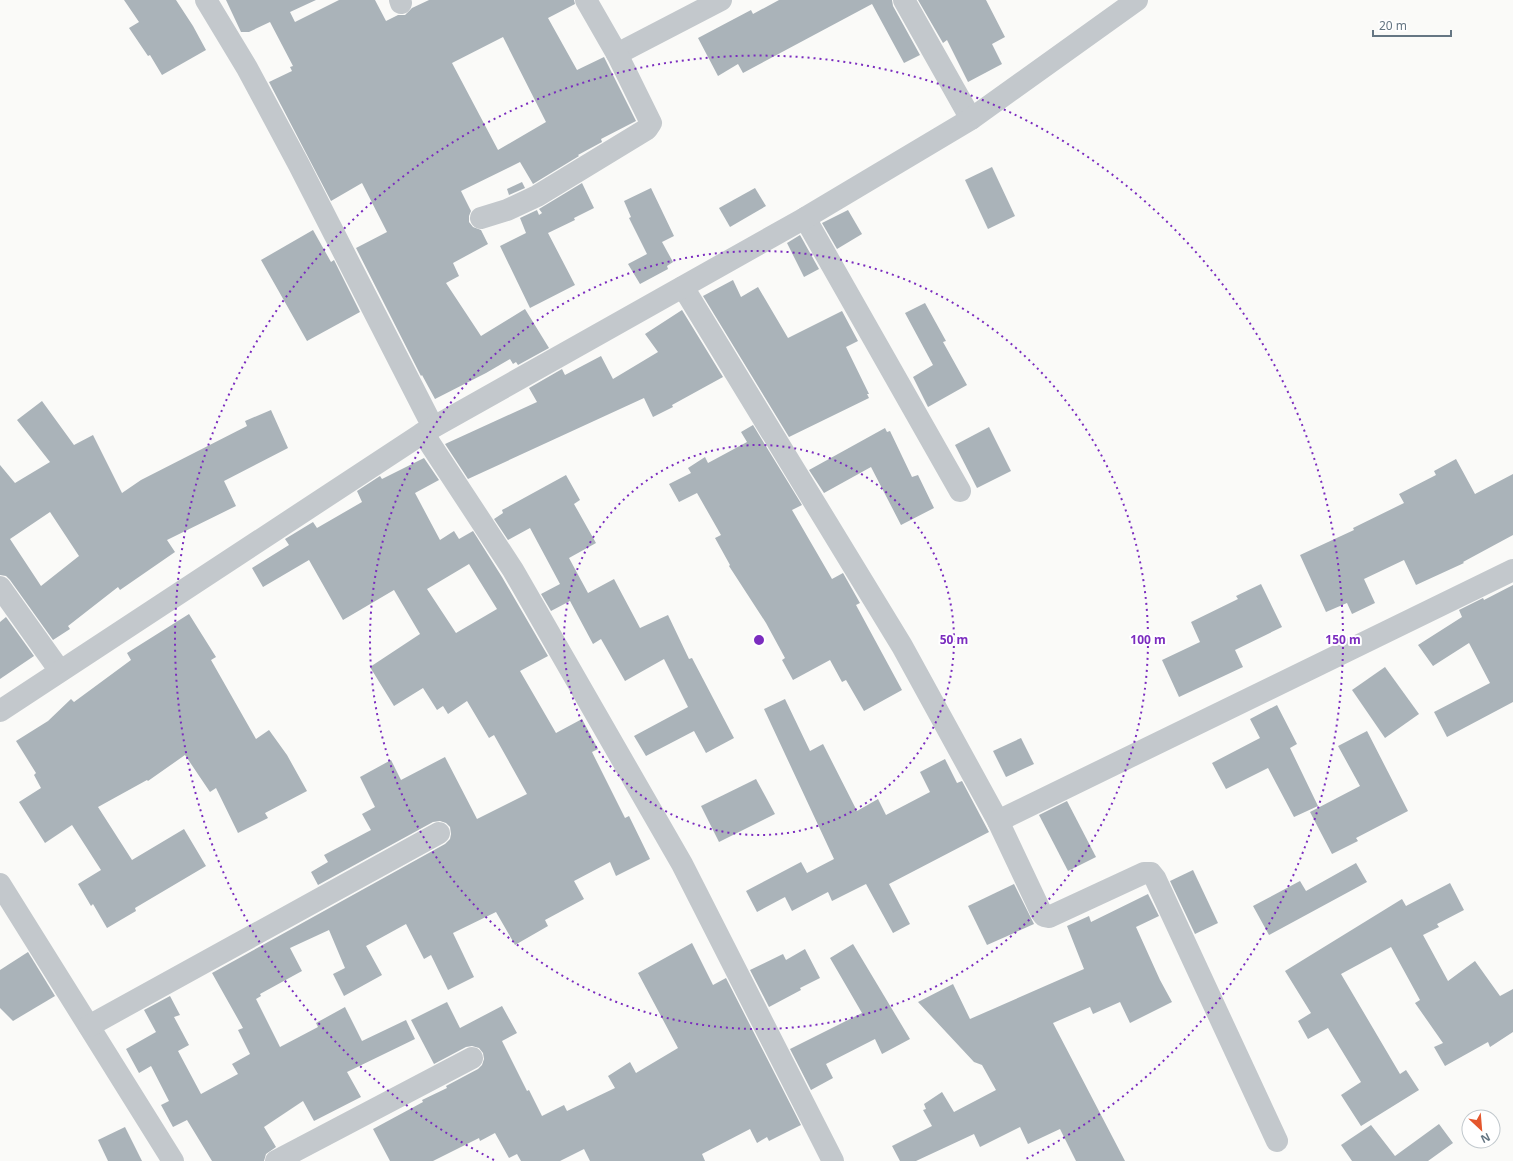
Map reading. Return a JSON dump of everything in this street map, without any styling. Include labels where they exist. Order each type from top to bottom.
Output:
[{"type":"street","points":[[206,0],[247,68],[299,165],[428,430],[513,570],[682,864],[833,1161]]},
{"type":"street","points":[[481,218],[507,210],[537,196],[647,129],[651,123],[617,54],[586,0]]},
{"type":"street","points":[[617,54],[721,0]]},
{"type":"street","points":[[904,0],[972,120]]},
{"type":"street","points":[[0,711],[428,430],[805,218],[972,120],[1115,7],[1137,0]]},
{"type":"street","points":[[805,218],[960,491]]},
{"type":"street","points":[[683,287],[902,646],[998,821],[1041,912],[1044,916],[1049,917],[1144,873],[1151,873],[1155,878],[1277,1141]]},
{"type":"street","points":[[998,821],[1513,570]]},
{"type":"street","points":[[0,587],[60,671]]},
{"type":"street","points":[[89,1026],[439,833]]},
{"type":"street","points":[[0,884],[173,1161]]},
{"type":"street","points":[[276,1161],[472,1058]]},
{"type":"building","points":[[124,0],[176,0],[193,26],[206,50],[162,75],[150,55],[148,56],[129,28],[139,22]]},
{"type":"building","points":[[226,0],[316,0],[290,12],[295,22],[339,0],[375,0],[386,21],[398,15],[405,15],[412,8],[429,0],[574,0],[575,4],[548,18],[577,70],[604,57],[636,121],[601,139],[602,142],[578,155],[579,156],[533,184],[520,162],[461,191],[471,211],[469,222],[473,227],[481,230],[488,244],[453,263],[459,276],[446,283],[481,336],[525,309],[549,348],[518,365],[516,362],[513,364],[510,359],[435,399],[422,375],[421,376],[356,248],[387,232],[362,183],[331,201],[269,82],[292,71],[290,67],[293,66],[270,22],[249,32],[241,32]],"holes":[[[503,37],[546,122],[498,150],[452,63]]]},
{"type":"building","points":[[779,0],[892,0],[893,6],[920,55],[904,63],[872,4],[743,73],[738,64],[718,76],[698,38],[751,10],[753,14]]},
{"type":"building","points":[[918,0],[986,0],[1005,37],[992,44],[1002,64],[968,82],[947,40],[943,43]]},
{"type":"building","points":[[992,167],[1015,216],[988,229],[965,180]]},
{"type":"building","points":[[522,182],[525,188],[509,195],[507,189]]},
{"type":"building","points":[[582,183],[594,208],[574,218],[575,220],[548,233],[575,285],[530,308],[500,246],[526,233],[520,218],[537,210],[539,215],[542,213],[539,209]]},
{"type":"building","points":[[651,188],[674,236],[662,242],[673,262],[667,266],[668,269],[640,284],[628,264],[647,254],[629,218],[631,217],[624,201]]},
{"type":"building","points":[[755,188],[766,206],[730,227],[719,208]]},
{"type":"building","points":[[848,210],[862,234],[837,249],[822,223]]},
{"type":"building","points":[[313,230],[331,262],[334,260],[360,312],[307,341],[261,260]]},
{"type":"building","points":[[800,235],[819,269],[804,277],[787,243]]},
{"type":"building","points":[[733,280],[741,297],[758,287],[788,338],[842,311],[858,341],[846,347],[869,394],[867,394],[869,398],[789,437],[703,296]]},
{"type":"building","points":[[925,303],[946,341],[943,342],[967,385],[928,407],[913,377],[933,365],[905,313]]},
{"type":"building","points":[[682,310],[723,377],[672,405],[673,407],[653,417],[644,398],[468,479],[445,444],[537,402],[529,388],[562,369],[565,375],[601,356],[613,379],[658,352],[645,334]]},
{"type":"building","points":[[42,401],[74,445],[93,435],[122,493],[141,480],[247,426],[245,421],[271,410],[288,448],[224,481],[236,506],[167,540],[175,552],[120,590],[118,587],[68,626],[70,629],[53,640],[10,580],[6,576],[0,575],[0,465],[15,483],[50,462],[17,420]],"holes":[[[50,512],[79,556],[41,586],[10,539]]]},
{"type":"building","points":[[753,425],[802,505],[792,510],[832,579],[843,573],[860,603],[856,605],[902,690],[864,711],[846,680],[842,682],[830,660],[793,680],[782,660],[785,658],[766,623],[729,566],[730,565],[715,538],[721,535],[697,493],[679,502],[669,484],[691,473],[688,468],[705,457],[708,463],[747,442],[741,432]]},
{"type":"building","points":[[989,427],[1011,471],[977,488],[955,445]]},
{"type":"building","points":[[885,428],[887,432],[890,431],[912,477],[918,475],[934,508],[901,525],[871,467],[824,493],[809,470]]},
{"type":"building","points":[[424,458],[439,480],[415,493],[440,540],[454,531],[459,539],[473,531],[502,577],[548,656],[520,671],[556,733],[582,719],[598,749],[592,752],[625,818],[629,816],[650,859],[616,876],[610,862],[574,881],[584,899],[545,920],[548,926],[515,945],[496,912],[453,933],[474,977],[448,990],[431,955],[424,959],[406,924],[366,946],[382,975],[344,996],[333,974],[345,968],[329,930],[290,948],[302,971],[260,994],[261,996],[256,999],[280,1047],[318,1027],[316,1023],[345,1007],[362,1041],[406,1020],[415,1039],[347,1072],[361,1097],[314,1121],[303,1101],[264,1127],[276,1147],[266,1154],[264,1161],[212,1161],[187,1120],[173,1127],[161,1105],[169,1101],[151,1066],[139,1073],[126,1049],[156,1032],[144,1010],[170,996],[180,1015],[174,1017],[189,1045],[178,1051],[201,1094],[238,1074],[232,1064],[250,1054],[238,1030],[243,1028],[212,973],[445,844],[450,839],[450,827],[446,823],[440,821],[433,822],[318,885],[311,872],[328,862],[324,855],[371,830],[362,814],[375,807],[360,777],[391,760],[401,780],[445,757],[477,819],[527,794],[494,735],[489,738],[467,701],[448,714],[443,706],[437,710],[423,688],[394,706],[370,667],[420,634],[394,590],[343,620],[309,560],[263,587],[252,568],[289,545],[285,539],[313,522],[317,528],[362,502],[357,491],[380,476],[382,479]],"holes":[[[469,564],[497,609],[456,633],[427,589]]]},
{"type":"building","points":[[1456,459],[1475,494],[1513,474],[1513,535],[1463,562],[1464,563],[1416,585],[1404,560],[1364,579],[1375,603],[1352,614],[1347,603],[1326,612],[1300,555],[1354,530],[1353,528],[1404,503],[1399,494],[1436,475],[1434,471]]},
{"type":"building","points":[[566,475],[580,500],[574,504],[596,543],[569,558],[588,593],[614,579],[640,628],[668,615],[689,659],[692,658],[734,738],[706,753],[694,731],[646,756],[634,736],[688,707],[664,659],[625,681],[601,639],[593,644],[570,601],[551,611],[541,594],[560,584],[530,528],[508,540],[494,519],[503,513],[502,510]]},
{"type":"building","points":[[1261,584],[1282,627],[1235,650],[1243,667],[1179,697],[1162,660],[1200,642],[1191,622],[1238,599],[1236,596]]},
{"type":"building","points":[[1513,585],[1513,702],[1447,737],[1434,712],[1490,683],[1469,643],[1433,666],[1418,645],[1462,617],[1459,610],[1483,598],[1484,600]]},
{"type":"building","points":[[189,614],[216,657],[211,660],[256,739],[269,730],[287,755],[307,791],[265,813],[268,818],[238,833],[216,788],[210,792],[185,755],[148,781],[147,780],[98,807],[132,860],[184,829],[206,866],[135,908],[136,911],[107,928],[93,904],[91,906],[78,884],[101,870],[72,825],[45,843],[19,802],[41,788],[34,775],[36,773],[16,741],[48,721],[71,699],[74,702],[131,660],[127,653]]},
{"type":"building","points":[[6,617],[34,656],[0,679],[0,622]]},
{"type":"building","points":[[1385,667],[1419,714],[1385,738],[1352,690]]},
{"type":"building","points":[[785,699],[810,751],[823,744],[857,811],[878,799],[886,815],[930,792],[920,772],[945,759],[957,783],[962,781],[989,832],[889,884],[910,924],[893,933],[866,884],[832,901],[828,892],[792,911],[785,897],[757,912],[746,891],[801,862],[807,873],[834,859],[764,709]]},
{"type":"building","points":[[1277,705],[1297,744],[1290,748],[1318,806],[1294,817],[1268,768],[1226,789],[1212,763],[1260,738],[1250,719]]},
{"type":"building","points":[[1367,731],[1408,811],[1356,838],[1358,841],[1332,854],[1310,812],[1360,786],[1338,746]]},
{"type":"building","points":[[1021,738],[1034,764],[1006,777],[993,751]]},
{"type":"building","points":[[756,779],[775,814],[719,842],[701,806]]},
{"type":"building","points":[[1067,801],[1096,857],[1068,871],[1039,815]]},
{"type":"building","points":[[1356,863],[1367,882],[1269,935],[1253,906],[1300,881],[1306,891]]},
{"type":"building","points":[[1193,870],[1218,923],[1195,934],[1170,881]]},
{"type":"building","points":[[1450,883],[1464,910],[1437,924],[1439,927],[1423,935],[1448,981],[1475,961],[1500,996],[1513,989],[1513,1032],[1490,1047],[1488,1042],[1445,1066],[1434,1047],[1443,1043],[1415,1003],[1420,1000],[1391,947],[1341,974],[1400,1074],[1406,1070],[1419,1090],[1361,1126],[1341,1095],[1361,1082],[1328,1028],[1308,1039],[1298,1021],[1311,1013],[1285,971],[1402,899],[1406,906]]},
{"type":"building","points":[[1014,884],[1034,924],[987,945],[968,906]]},
{"type":"building","points":[[1148,894],[1159,916],[1136,927],[1160,980],[1172,1002],[1130,1023],[1120,1002],[1093,1014],[1090,1007],[1053,1023],[1125,1161],[1076,1161],[1060,1129],[1028,1144],[1020,1127],[980,1147],[974,1134],[916,1161],[900,1161],[892,1146],[932,1126],[923,1110],[926,1109],[924,1104],[942,1092],[954,1112],[996,1090],[982,1065],[974,1062],[918,1002],[953,984],[970,1019],[1084,969],[1067,926],[1089,916],[1091,922]]},
{"type":"building","points":[[692,943],[713,985],[726,978],[801,1125],[769,1141],[767,1137],[757,1143],[750,1129],[702,1154],[705,1161],[590,1161],[584,1149],[560,1161],[521,1161],[517,1154],[509,1158],[495,1133],[480,1141],[479,1138],[433,1161],[390,1161],[373,1129],[423,1102],[422,1100],[447,1088],[446,1086],[478,1069],[482,1065],[484,1059],[483,1053],[479,1048],[472,1046],[466,1047],[434,1064],[411,1020],[447,1002],[460,1028],[502,1006],[517,1033],[502,1041],[527,1091],[529,1090],[542,1116],[564,1105],[567,1111],[615,1088],[608,1076],[630,1062],[636,1073],[678,1048],[638,973]]},
{"type":"building","points":[[853,944],[910,1039],[882,1054],[875,1039],[826,1064],[833,1078],[811,1090],[790,1049],[862,1013],[830,958]]},
{"type":"building","points":[[805,949],[820,978],[769,1007],[750,970],[783,954],[786,960]]},
{"type":"building","points":[[28,952],[55,996],[13,1021],[0,1008],[0,970]]},
{"type":"building","points":[[1439,1124],[1453,1143],[1428,1161],[1352,1161],[1341,1145],[1371,1125],[1395,1156]]},
{"type":"building","points":[[125,1127],[142,1161],[108,1161],[98,1140]]}]
